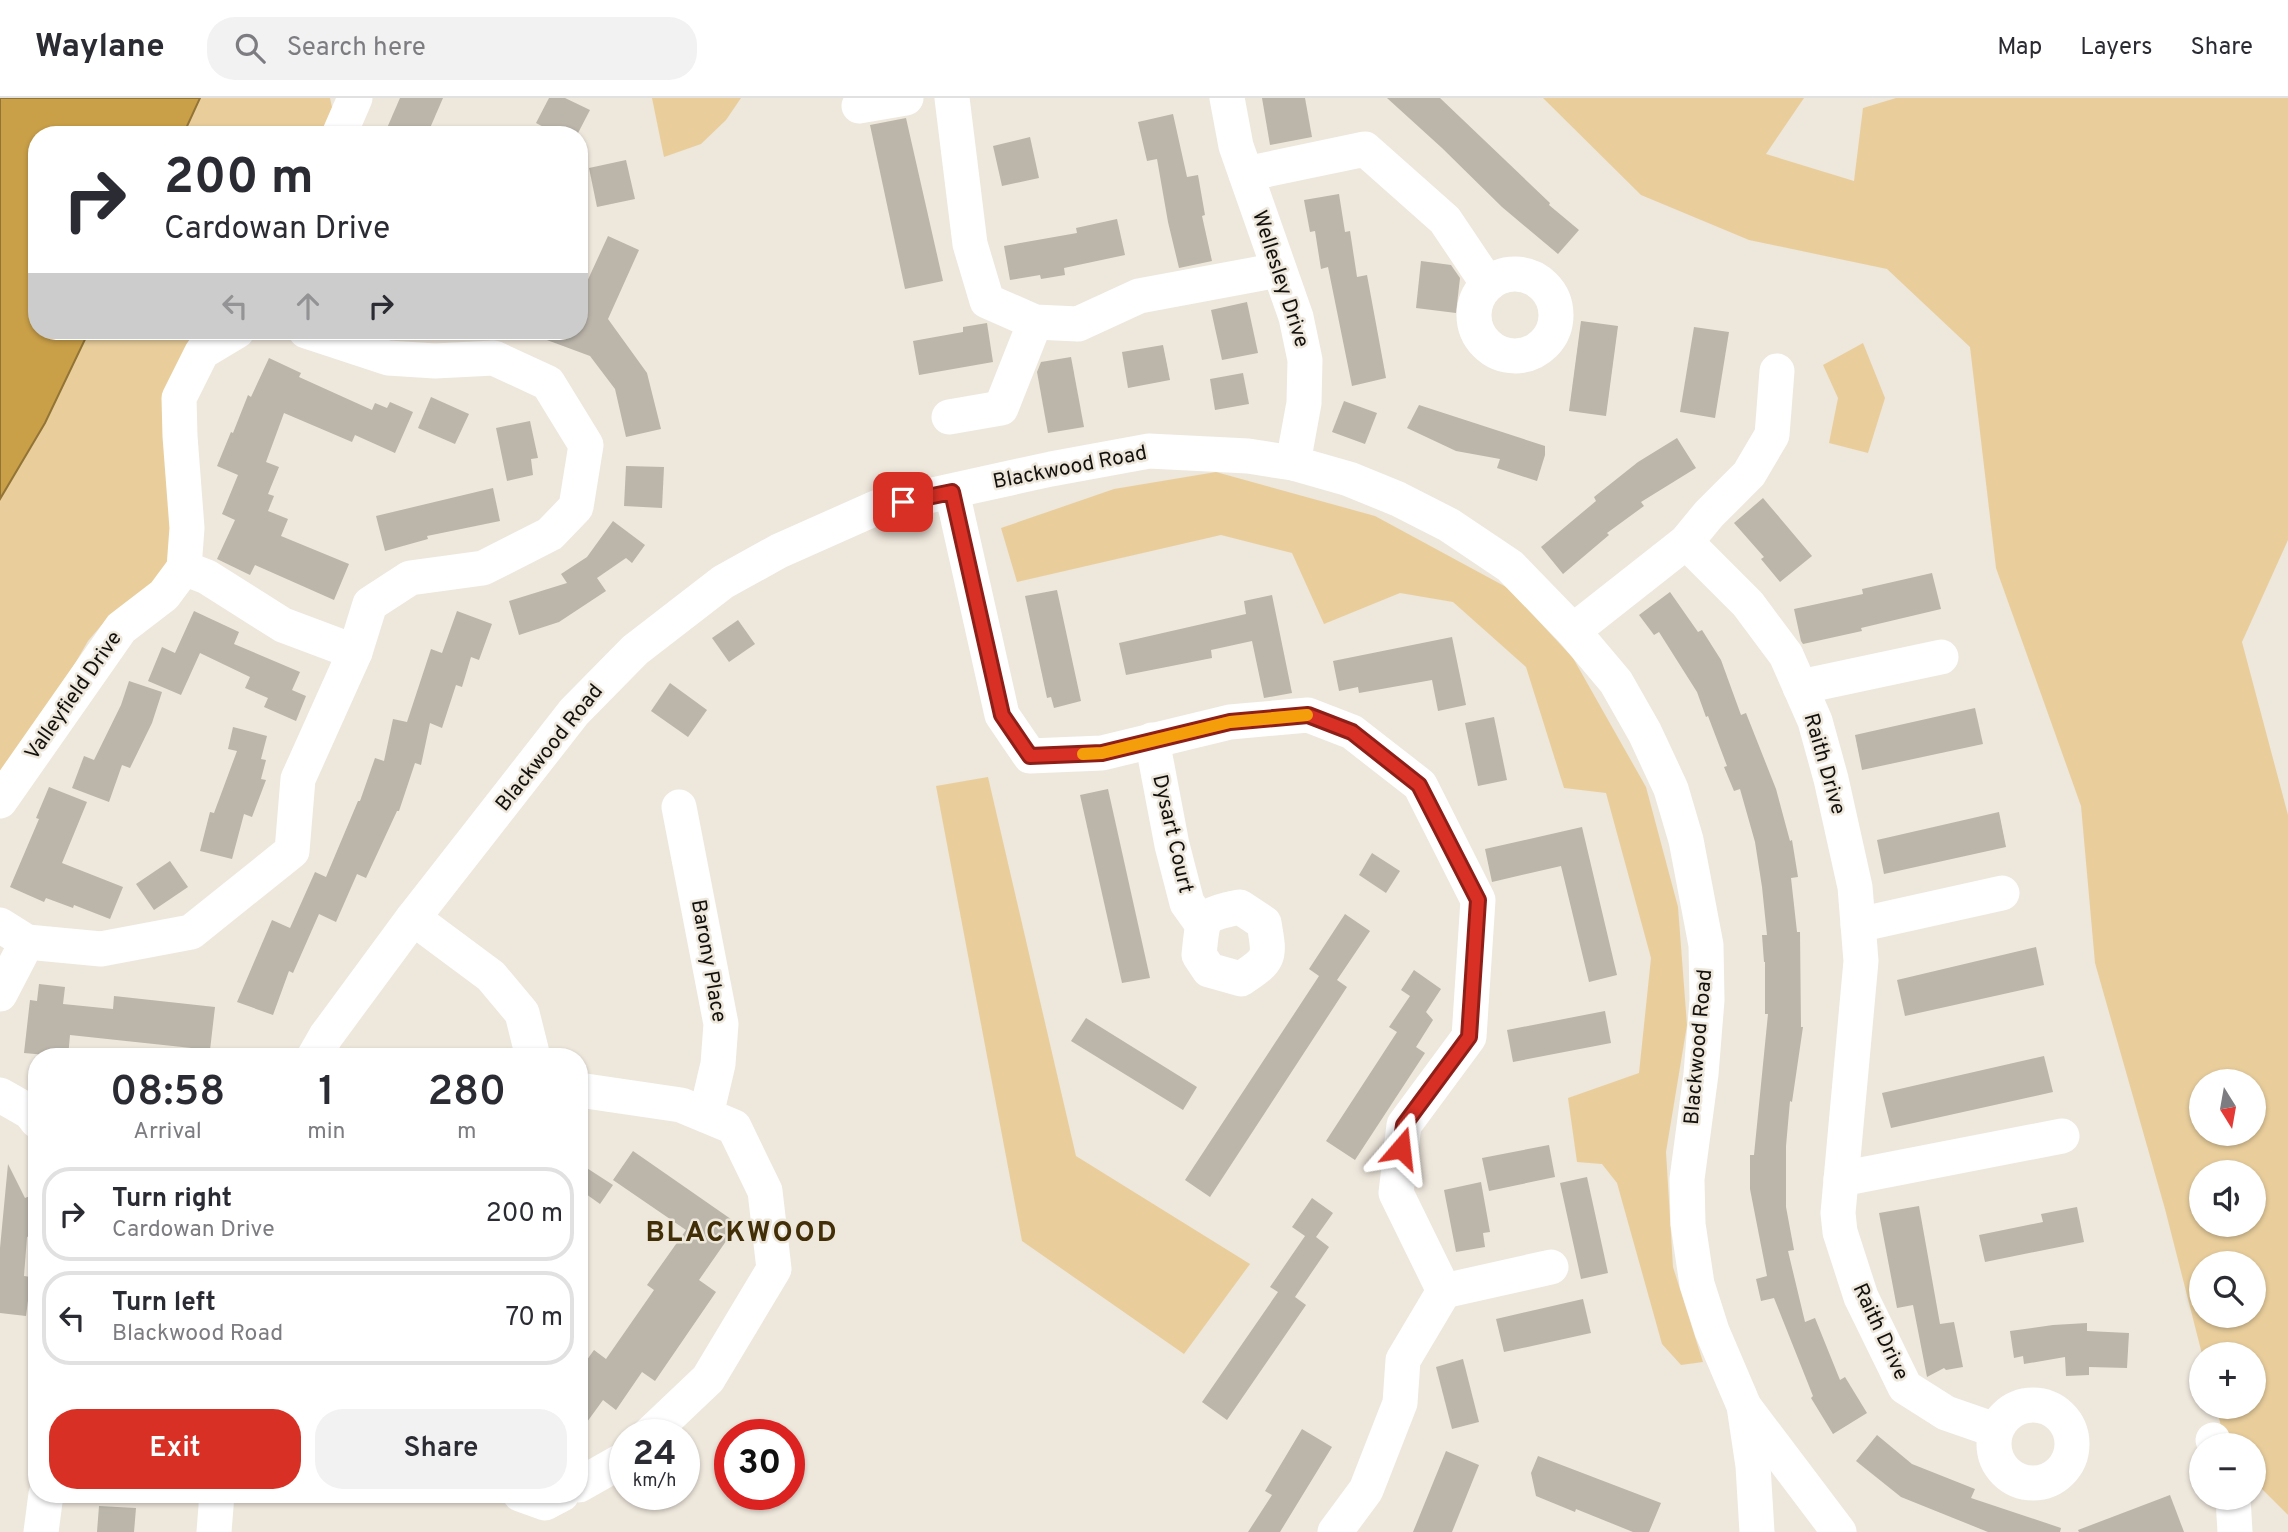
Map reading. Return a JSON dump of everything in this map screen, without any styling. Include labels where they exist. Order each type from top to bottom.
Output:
[{"type":"street","points":[[343,126],[355,98]]},
{"type":"street","points":[[859,106],[906,98]]},
{"type":"street","points":[[952,98],[970,244],[987,301],[1035,322],[1078,324],[1139,296],[1279,270]]},
{"type":"street","name":"Wellesley Drive","points":[[1227,98],[1236,146],[1296,317],[1305,360],[1304,403],[1293,463]]},
{"type":"street","points":[[1246,174],[1365,149],[1445,220],[1489,284]]},
{"type":"street","points":[[949,417],[1001,408],[1035,322]]},
{"type":"street","points":[[222,340],[202,352],[179,398],[187,528],[184,568],[207,577],[283,625],[355,652]]},
{"type":"street","points":[[0,994],[14,934],[101,949],[191,932],[292,851],[298,779],[355,652],[370,604],[410,578],[483,568],[550,534],[576,507],[586,445],[548,383],[493,344],[435,361],[388,358],[333,340]]},
{"type":"street","points":[[1573,631],[1686,542],[1709,513],[1749,474],[1772,435],[1777,371]]},
{"type":"street","name":"Blackwood Road","points":[[319,1048],[414,918],[575,712],[635,650],[723,582],[779,551],[878,507],[1051,468],[1149,451],[1248,456],[1293,463],[1349,479],[1449,524],[1510,566],[1573,631],[1616,682],[1645,733],[1671,789],[1689,852],[1706,945],[1707,1000],[1702,1074],[1687,1179],[1688,1224],[1697,1284],[1712,1331],[1744,1406],[1839,1532]]},
{"type":"street","points":[[952,492],[1002,715],[1030,756],[1102,753],[1230,722],[1308,715],[1352,732],[1419,785],[1478,900],[1469,1037],[1404,1125],[1396,1193],[1444,1291]]},
{"type":"street","name":"Raith Drive","points":[[1686,542],[1748,604],[1786,655],[1815,721],[1831,779],[1855,887],[1861,961],[1838,1213],[1840,1232],[1861,1297],[1905,1387],[1946,1413],[1995,1430]]},
{"type":"street","name":"Valleyfield Drive","points":[[0,802],[121,628],[164,594],[184,568]]},
{"type":"street","name":"Raith Drive","points":[[1800,687],[1941,657]]},
{"type":"street","name":"Dysart Court","points":[[1152,740],[1175,857],[1188,903],[1202,924]]},
{"type":"street","name":"Barony Place","points":[[679,807],[721,1024],[718,1064],[706,1115]]},
{"type":"street","points":[[1858,925],[2002,893]]},
{"type":"street","points":[[414,918],[491,976],[522,1013],[531,1048]]},
{"type":"street","points":[[588,1091],[681,1105],[734,1127],[765,1191],[775,1269],[708,1379],[666,1419]]},
{"type":"street","points":[[0,1095],[28,1110]]},
{"type":"street","points":[[1840,1179],[2062,1136]]},
{"type":"street","points":[[1335,1532],[1366,1490],[1400,1404],[1403,1360],[1444,1291],[1551,1267]]},
{"type":"street","name":"Blackwood Road","points":[[1744,1406],[1753,1466],[1757,1532]]},
{"type":"street","points":[[588,1480],[609,1468]]},
{"type":"street","points":[[41,1532],[45,1503]]},
{"type":"street","points":[[214,1532],[216,1503]]},
{"type":"street","points":[[2234,1510],[2235,1532]]},
{"type":"shaded area","points":[[0,98],[330,98],[333,112],[326,126],[28,126],[28,340],[204,340],[190,352],[171,555],[161,580],[105,621],[88,641],[0,776]]},
{"type":"shaded area","points":[[0,98],[200,98],[187,126],[28,126],[28,340],[85,340],[45,423],[0,499]]},
{"type":"shaded area","points":[[652,98],[741,98],[726,120],[701,144],[664,157]]},
{"type":"shaded area","points":[[1543,98],[1804,98],[1766,154],[1854,181],[1863,108],[1896,98],[2288,98],[2288,540],[2242,642],[2288,815],[2288,1515],[2266,1493],[2266,1433],[2223,1433],[2219,1419],[2266,1419],[2266,1342],[2199,1342],[2195,1328],[2266,1328],[2266,1251],[2189,1251],[2189,1303],[2095,963],[2081,806],[1996,568],[1970,347],[1887,269],[1749,240],[1641,195]]},
{"type":"shaded area","points":[[1863,343],[1885,398],[1868,453],[1829,443],[1838,398],[1823,365]]},
{"type":"shaded area","points":[[1216,472],[1375,516],[1508,588],[1573,658],[1646,787],[1678,907],[1687,1025],[1666,1152],[1673,1267],[1703,1362],[1681,1365],[1662,1344],[1617,1183],[1602,1164],[1577,1162],[1568,1098],[1639,1073],[1651,958],[1606,793],[1564,788],[1526,667],[1453,602],[1400,593],[1324,624],[1292,553],[1221,535],[1017,582],[1001,528],[1114,489]]},
{"type":"shaded area","points":[[988,777],[1076,1156],[1250,1264],[1184,1354],[1022,1241],[936,786]]},
{"type":"building","points":[[400,98],[443,98],[431,126],[388,126]]},
{"type":"building","points":[[549,98],[565,98],[590,110],[582,126],[542,126],[536,123]]},
{"type":"building","points":[[1262,98],[1305,98],[1312,137],[1270,145]]},
{"type":"building","points":[[1387,98],[1440,98],[1550,203],[1549,205],[1579,230],[1558,254],[1502,207]]},
{"type":"building","points":[[1173,114],[1187,177],[1198,175],[1205,215],[1202,216],[1212,261],[1179,268],[1157,159],[1147,161],[1138,122]]},
{"type":"building","points":[[906,118],[943,281],[905,289],[870,125]]},
{"type":"building","points":[[1030,137],[1039,178],[1002,186],[993,146]]},
{"type":"building","points":[[626,160],[635,199],[597,207],[589,168]]},
{"type":"building","points":[[1339,194],[1345,232],[1350,231],[1357,277],[1367,275],[1386,378],[1352,386],[1328,267],[1321,269],[1315,231],[1310,232],[1304,200]]},
{"type":"building","points":[[1117,219],[1125,255],[1064,268],[1065,275],[1041,279],[1040,275],[1010,280],[1004,246],[1077,233],[1076,228]]},
{"type":"building","points":[[608,236],[639,250],[608,319],[647,373],[661,429],[626,437],[615,389],[590,356],[547,340],[588,340],[588,279]]},
{"type":"building","points":[[1421,261],[1451,265],[1460,278],[1456,313],[1416,308]]},
{"type":"building","points":[[1247,302],[1258,353],[1222,360],[1211,310]]},
{"type":"building","points":[[1581,321],[1618,326],[1606,416],[1569,411]]},
{"type":"building","points":[[987,323],[993,362],[919,375],[913,341],[963,332],[963,327]]},
{"type":"building","points":[[1694,327],[1729,332],[1715,418],[1680,412]]},
{"type":"building","points":[[1163,345],[1170,380],[1128,388],[1122,352]]},
{"type":"building","points":[[1071,357],[1084,427],[1048,433],[1037,372],[1041,362]]},
{"type":"building","points":[[269,358],[301,373],[299,377],[372,410],[375,403],[387,408],[390,402],[413,412],[395,453],[355,435],[352,442],[284,413],[266,462],[279,467],[268,494],[274,496],[268,511],[288,519],[281,536],[349,564],[334,600],[255,565],[250,575],[217,559],[235,520],[222,514],[238,475],[217,466],[248,395],[251,397]]},
{"type":"building","points":[[1243,373],[1249,404],[1215,410],[1210,379]]},
{"type":"building","points":[[431,397],[469,414],[455,444],[418,428]]},
{"type":"building","points":[[1344,401],[1377,413],[1365,444],[1332,432]]},
{"type":"building","points":[[1419,405],[1545,446],[1537,481],[1497,468],[1500,459],[1456,451],[1407,428]]},
{"type":"building","points":[[530,421],[538,458],[531,459],[533,475],[507,481],[496,428]]},
{"type":"building","points":[[1677,438],[1696,468],[1641,502],[1644,506],[1607,533],[1609,535],[1563,574],[1541,547],[1596,501],[1594,497],[1638,462]]},
{"type":"building","points":[[626,466],[664,467],[662,508],[624,506]]},
{"type":"building","points":[[493,488],[500,521],[427,536],[428,539],[385,551],[376,516]]},
{"type":"building","points":[[1763,498],[1812,556],[1780,582],[1761,559],[1764,557],[1734,523]]},
{"type":"building","points":[[613,521],[645,545],[632,563],[626,558],[597,578],[606,591],[559,622],[519,635],[509,601],[567,583],[561,574],[587,557]]},
{"type":"building","points":[[1932,573],[1941,609],[1861,628],[1862,631],[1803,644],[1801,641],[1794,609],[1863,594],[1862,589]]},
{"type":"building","points":[[1057,590],[1081,701],[1054,708],[1051,697],[1047,698],[1025,596]]},
{"type":"building","points":[[1670,592],[1698,632],[1702,630],[1721,660],[1741,715],[1746,713],[1776,789],[1790,841],[1792,840],[1798,877],[1791,878],[1797,932],[1800,932],[1803,1027],[1792,1102],[1790,1101],[1786,1146],[1786,1207],[1794,1250],[1788,1251],[1805,1322],[1815,1318],[1840,1380],[1845,1377],[1867,1413],[1833,1434],[1811,1398],[1813,1396],[1774,1298],[1761,1301],[1756,1279],[1767,1276],[1750,1189],[1750,1155],[1754,1155],[1768,1014],[1765,1014],[1762,935],[1767,935],[1762,887],[1755,842],[1740,789],[1734,791],[1708,716],[1706,717],[1697,692],[1659,632],[1654,635],[1639,615]]},
{"type":"building","points":[[1272,595],[1292,693],[1264,698],[1252,641],[1211,650],[1212,658],[1126,675],[1119,643],[1246,614],[1244,601]]},
{"type":"building","points":[[194,611],[239,632],[234,644],[300,672],[292,690],[306,696],[296,721],[264,707],[268,698],[245,688],[250,677],[200,653],[181,695],[148,681],[162,647],[175,653]]},
{"type":"building","points":[[457,611],[492,624],[479,660],[471,657],[462,687],[456,685],[442,728],[430,723],[421,765],[415,763],[399,811],[366,878],[357,874],[336,922],[319,914],[293,973],[289,971],[273,1015],[237,1002],[272,920],[290,928],[315,872],[326,877],[360,801],[375,758],[384,761],[393,719],[407,722],[431,649],[442,653]]},
{"type":"building","points":[[738,620],[755,644],[729,662],[712,638]]},
{"type":"building","points":[[1452,637],[1466,705],[1438,711],[1432,680],[1359,693],[1358,687],[1339,691],[1333,661]]},
{"type":"building","points":[[129,681],[162,692],[152,723],[130,768],[122,765],[109,802],[72,788],[84,756],[94,760],[121,705]]},
{"type":"building","points":[[670,683],[707,710],[688,737],[651,711]]},
{"type":"building","points":[[1975,708],[1983,744],[1862,770],[1855,735]]},
{"type":"building","points":[[1494,717],[1507,780],[1478,786],[1465,723]]},
{"type":"building","points":[[233,727],[267,736],[261,759],[266,760],[261,779],[266,780],[252,817],[244,814],[232,859],[200,851],[210,812],[214,813],[237,751],[228,749]]},
{"type":"building","points":[[49,787],[87,802],[62,863],[123,887],[110,919],[74,905],[73,908],[46,898],[44,902],[10,887],[39,819],[36,818]]},
{"type":"building","points":[[1108,789],[1150,978],[1122,983],[1080,795]]},
{"type":"building","points":[[1999,812],[2006,847],[1884,874],[1877,840]]},
{"type":"building","points":[[1582,827],[1617,975],[1589,982],[1561,866],[1492,882],[1485,849]]},
{"type":"building","points":[[1372,853],[1400,871],[1386,893],[1359,875]]},
{"type":"building","points":[[170,861],[188,887],[154,910],[136,884]]},
{"type":"building","points":[[1345,914],[1370,931],[1337,980],[1347,987],[1210,1197],[1185,1180],[1319,976],[1309,969]]},
{"type":"building","points":[[2036,947],[2044,985],[1905,1016],[1897,980]]},
{"type":"building","points":[[1414,970],[1441,989],[1426,1012],[1433,1020],[1416,1047],[1425,1053],[1355,1160],[1326,1141],[1397,1032],[1389,1027],[1410,996],[1401,990]]},
{"type":"building","points":[[39,984],[65,987],[63,1004],[113,1009],[114,996],[215,1007],[210,1048],[70,1035],[69,1048],[28,1048],[28,1053],[24,1053],[30,1000],[37,1001]]},
{"type":"building","points":[[1605,1011],[1611,1043],[1513,1062],[1507,1030]]},
{"type":"building","points":[[1086,1018],[1197,1087],[1183,1110],[1071,1041]]},
{"type":"building","points":[[2044,1056],[2053,1092],[1891,1128],[1882,1093]]},
{"type":"building","points":[[1549,1145],[1555,1177],[1489,1191],[1482,1158]]},
{"type":"building","points":[[633,1151],[738,1224],[699,1280],[716,1292],[655,1381],[642,1372],[616,1410],[603,1400],[588,1421],[588,1358],[594,1350],[606,1359],[654,1290],[647,1285],[686,1230],[613,1180]]},
{"type":"building","points":[[8,1164],[25,1198],[28,1197],[24,1276],[28,1277],[26,1316],[0,1313],[0,1248]]},
{"type":"building","points":[[588,1169],[613,1185],[600,1204],[588,1195]]},
{"type":"building","points":[[1587,1177],[1608,1273],[1581,1279],[1560,1183]]},
{"type":"building","points":[[1481,1182],[1490,1232],[1483,1233],[1485,1247],[1456,1252],[1444,1190]]},
{"type":"building","points":[[1312,1198],[1333,1213],[1316,1237],[1329,1247],[1295,1297],[1306,1305],[1227,1420],[1202,1402],[1278,1292],[1270,1287],[1305,1236],[1292,1227]]},
{"type":"building","points":[[1919,1206],[1940,1324],[1954,1322],[1963,1367],[1946,1370],[1944,1368],[1927,1377],[1913,1305],[1897,1308],[1879,1213]]},
{"type":"building","points":[[2077,1207],[2084,1242],[1985,1262],[1979,1235],[2043,1222],[2041,1214]]},
{"type":"building","points":[[1583,1299],[1591,1333],[1504,1352],[1496,1319]]},
{"type":"building","points":[[2087,1323],[2087,1331],[2129,1333],[2127,1368],[2089,1367],[2089,1375],[2066,1376],[2065,1357],[2024,1364],[2023,1356],[2014,1358],[2010,1331]]},
{"type":"building","points":[[1463,1359],[1479,1422],[1452,1429],[1436,1367]]},
{"type":"building","points":[[1302,1429],[1332,1447],[1280,1532],[1248,1532],[1272,1495],[1265,1491]]},
{"type":"building","points":[[1877,1435],[1912,1464],[1975,1489],[1971,1498],[2061,1528],[2060,1532],[1988,1532],[1901,1497],[1856,1461]]},
{"type":"building","points":[[1446,1451],[1479,1465],[1452,1532],[1413,1532]]},
{"type":"building","points":[[1538,1456],[1661,1503],[1649,1532],[1633,1532],[1536,1496],[1531,1473]]},
{"type":"building","points":[[2170,1495],[2184,1532],[2078,1530]]},
{"type":"building","points":[[99,1506],[136,1508],[134,1532],[97,1532]]},
{"type":"slow traffic","points":[[1083,754],[1102,753],[1230,722],[1307,715]]},
{"type":"district","name":"BLACKWOOD","points":[[742,1234]]},
{"type":"route","points":[[903,502],[952,492],[1002,715],[1030,756],[1102,753],[1230,722],[1308,715],[1352,732],[1419,785],[1478,900],[1469,1037],[1404,1125],[1401,1148]]}]
